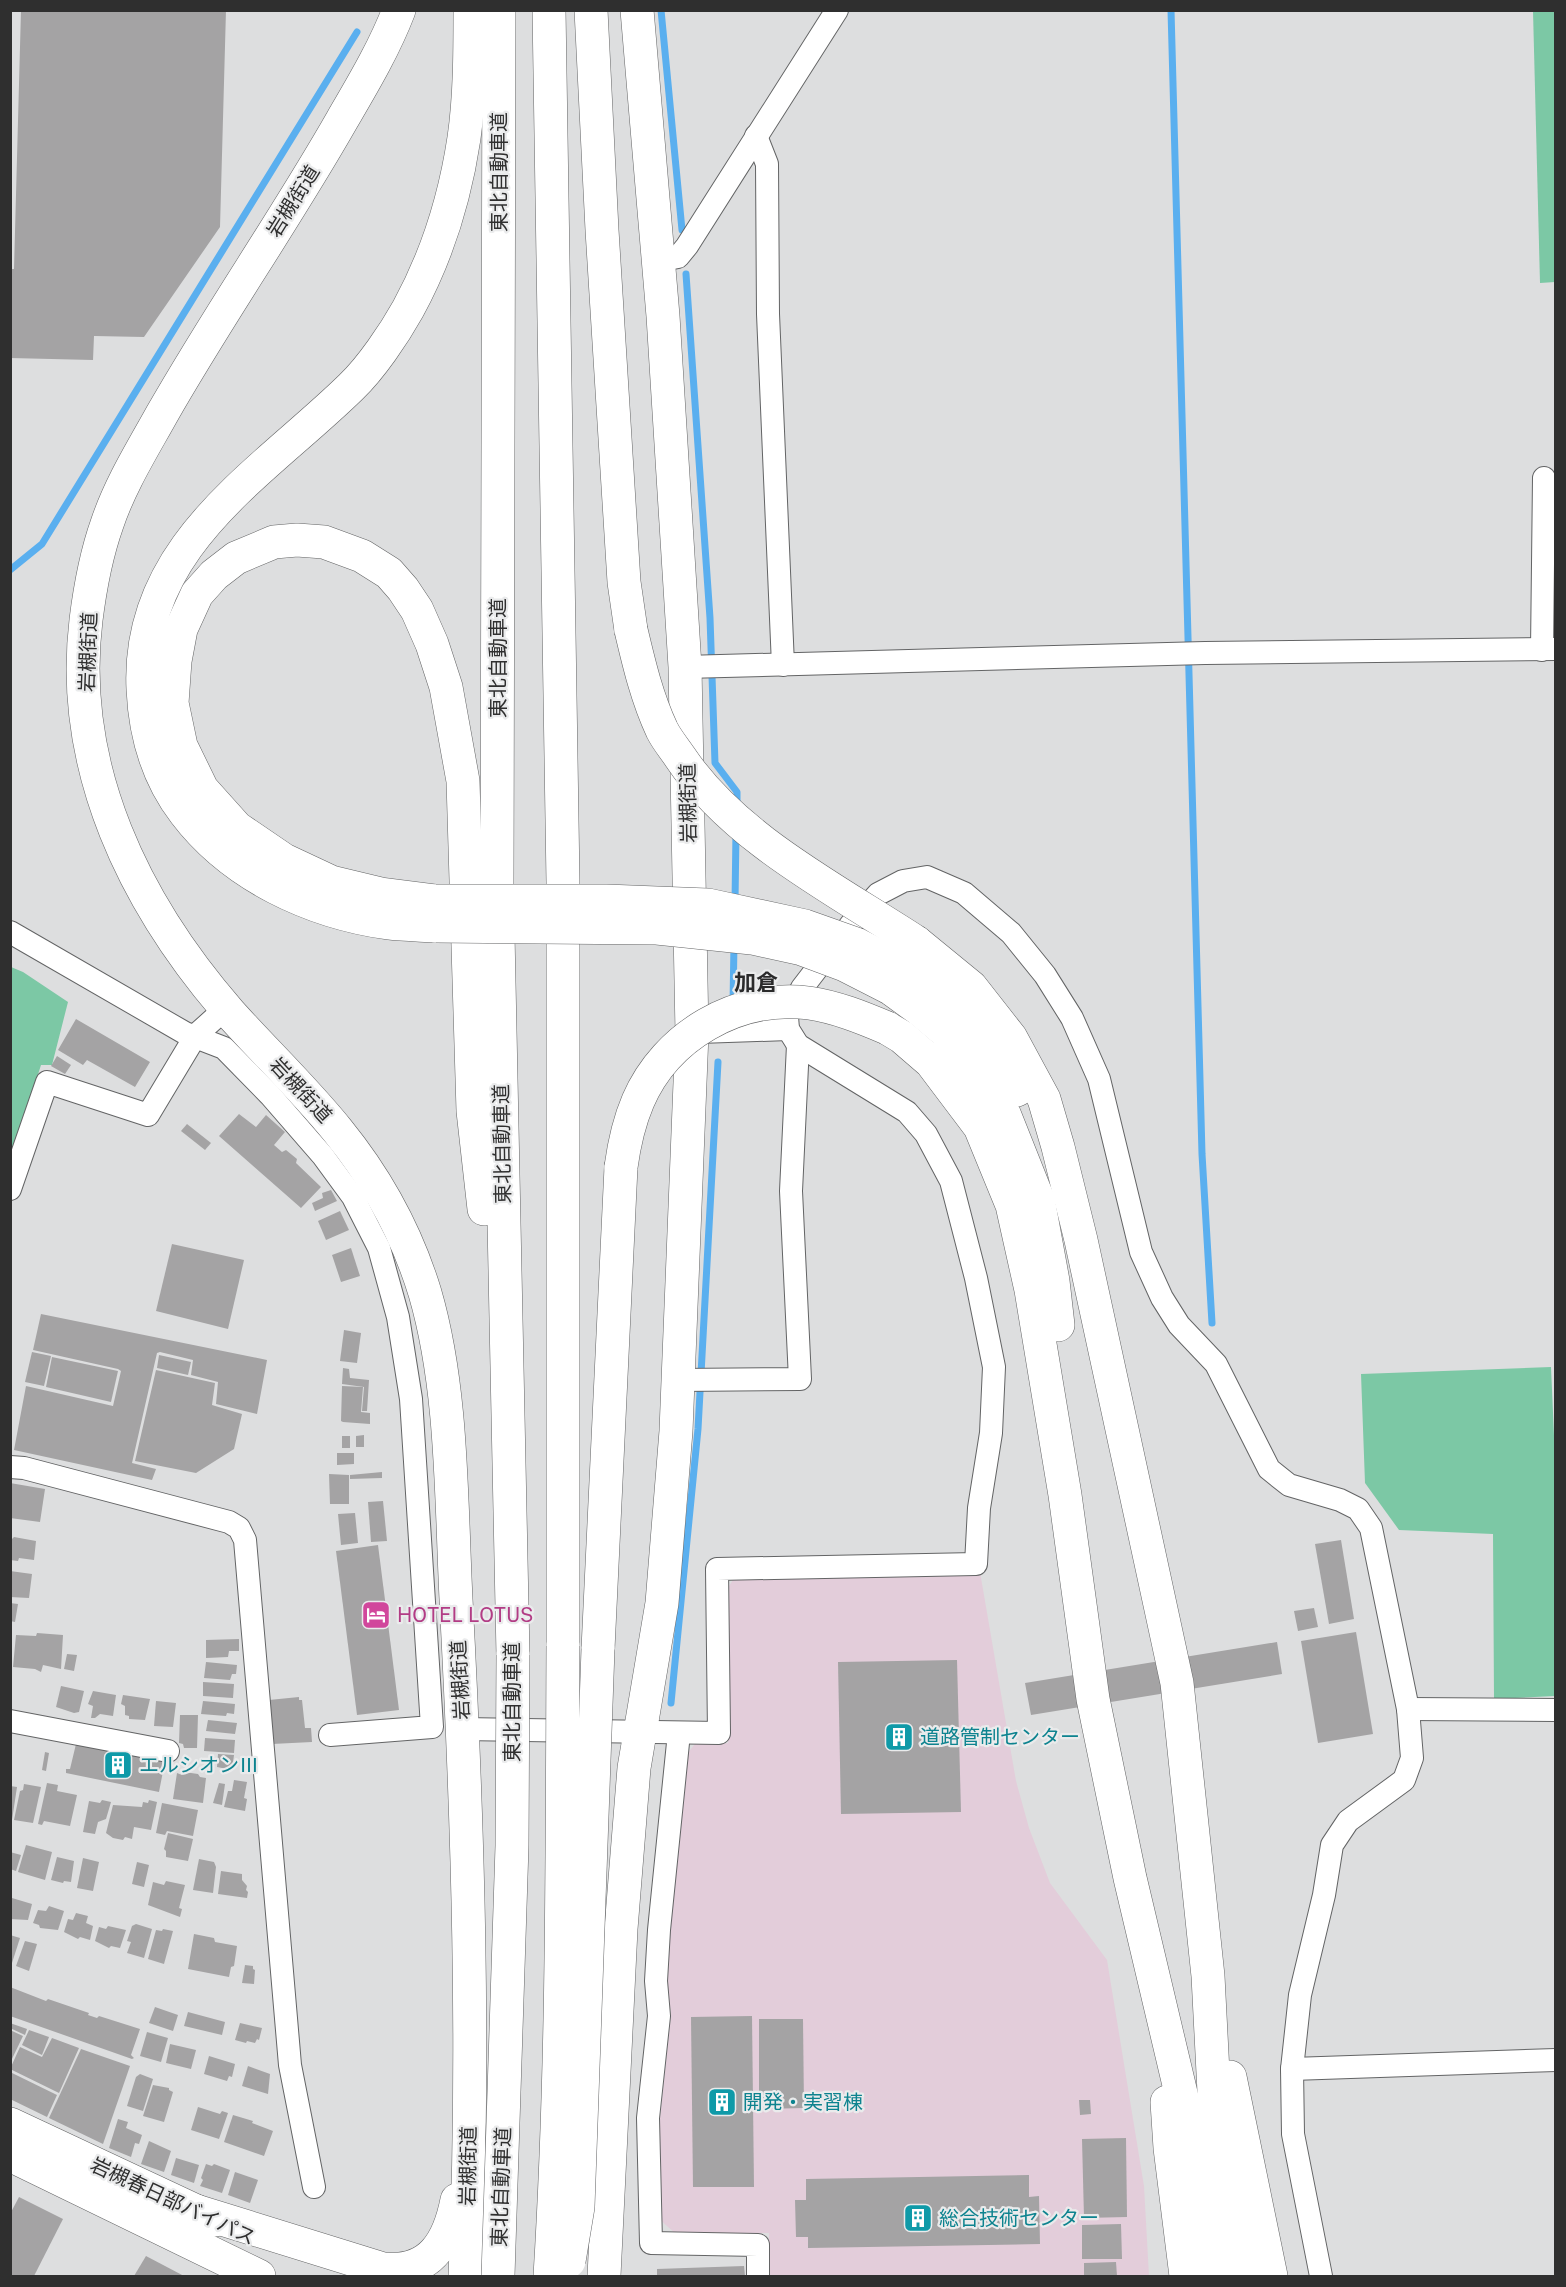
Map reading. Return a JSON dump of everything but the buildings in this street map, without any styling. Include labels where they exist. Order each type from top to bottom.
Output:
[{"type":"highway","name":"岩槻街道","points":[[399,10],[388,40],[325,151],[188,369],[126,477],[107,524],[94,575],[86,626],[83,670],[87,721],[95,768],[108,818],[127,860],[153,909],[178,946],[226,1008],[335,1126],[362,1162],[399,1227],[426,1297],[435,1334],[446,1405],[463,1729],[471,2012],[465,2277]]},
{"type":"highway","points":[[470,10],[464,137],[446,220],[429,269],[406,313],[353,385],[226,499],[192,537],[168,575],[152,616],[142,668],[144,708],[162,777],[196,827],[240,867],[272,886],[327,909],[387,923],[436,914],[657,928],[752,938],[802,949],[845,965],[903,966],[972,987],[1011,1038],[1044,1099],[1058,1147],[1081,1240],[1177,1683],[1208,1976],[1216,2131],[1243,2277]]},
{"type":"highway","name":"東北自動車道","points":[[498,2277],[512,1846],[513,1655],[497,886],[499,10]]},
{"type":"highway","points":[[549,10],[563,882],[562,1948],[550,2277]]},
{"type":"highway","points":[[591,10],[624,582],[631,630],[643,682],[663,732],[715,803],[747,831],[778,853],[903,966],[919,1008],[945,1031],[975,1069],[1005,1116],[1038,1199],[1053,1281],[1063,1377],[1065,1495]]},
{"type":"highway","name":"岩槻街道","points":[[604,2277],[621,1929],[634,1768],[662,1603],[676,1431],[704,666],[657,261],[637,10]]},
{"type":"highway","points":[[436,914],[381,894],[331,882],[284,860],[237,828],[202,789],[181,746],[172,703],[175,661],[181,629],[197,594],[214,575],[236,558],[274,542],[297,540],[324,542],[362,556],[389,573],[417,610],[447,687],[463,781],[473,1111],[507,1405]]},
{"type":"highway","points":[[567,2277],[578,2207],[598,1649],[621,1167],[630,1123],[639,1100],[663,1061],[680,1042],[721,1016],[747,1007],[806,1003],[857,1015],[887,1028],[902,1037],[932,1062],[980,1127],[1012,1205],[1031,1290],[1065,1495],[1093,1699],[1130,1878],[1193,2144],[1217,2277]]},
{"type":"highway","points":[[1208,1976],[1271,2277]]},
{"type":"highway","points":[[1158,1992],[1170,2148],[1186,2277]]},
{"type":"highway","points":[[196,2211],[383,2269],[398,2270],[416,2266],[432,2256],[448,2236],[458,2198],[460,2119],[471,2012]]},
{"type":"highway","name":"岩槻春日部バイパス","points":[[10,2124],[336,2277]]},
{"type":"highway","name":"岩槻春日部バイパス","points":[[10,2155],[259,2277]]},
{"type":"street","points":[[657,261],[678,257],[687,246],[837,10]]},
{"type":"street","points":[[756,136],[767,164],[768,314],[783,665]]},
{"type":"street","points":[[704,666],[1187,654],[1549,650],[1544,478]]},
{"type":"street","points":[[678,1380],[800,1379],[791,1191],[793,1037],[787,1017],[802,988],[878,894],[903,881],[927,878],[964,893],[1011,933],[1045,975],[1072,1018],[1099,1079],[1141,1251],[1162,1298],[1179,1325],[1216,1364],[1269,1469],[1289,1485],[1340,1500],[1358,1509],[1371,1528],[1408,1709],[1412,1758],[1404,1780],[1347,1821],[1332,1845],[1324,1895],[1300,1995],[1293,2069],[1293,2134],[1321,2277]]},
{"type":"street","points":[[10,932],[185,1033],[196,1035],[224,1048],[270,1095],[329,1164],[352,1197],[379,1248],[398,1317],[411,1398],[432,1728],[330,1735]]},
{"type":"street","points":[[10,1190],[47,1082],[148,1115],[196,1035],[226,1008]]},
{"type":"street","points":[[463,1729],[719,1733],[717,1569],[976,1564],[979,1508],[991,1433],[994,1367],[976,1278],[951,1181],[926,1134],[907,1112],[793,1037],[692,1033]]},
{"type":"street","points":[[10,1467],[24,1468],[229,1522],[239,1528],[245,1540],[290,2065],[314,2187]]},
{"type":"street","points":[[1408,1709],[1556,1710]]},
{"type":"street","points":[[10,1721],[168,1751]]},
{"type":"street","points":[[679,1733],[659,1930],[656,1981],[659,2016],[648,2118],[651,2243],[758,2245],[758,2277]]},
{"type":"street","points":[[1293,2069],[1556,2060]]},
{"type":"shaded area","points":[[980,1572],[1016,1781],[1029,1828],[1050,1883],[1107,1960],[1144,2186],[1149,2276],[769,2276],[769,2233],[676,2234],[658,2218],[660,2118],[671,2015],[666,1973],[687,1754],[695,1744],[728,1743],[726,1591],[734,1578]]},
{"type":"green space","points":[[1533,11],[1555,11],[1555,282],[1540,283]]},
{"type":"green space","points":[[11,967],[23,972],[68,1002],[52,1065],[41,1065],[11,1159]]},
{"type":"green space","points":[[1551,1367],[1556,1481],[1555,1696],[1494,1699],[1493,1534],[1399,1530],[1365,1483],[1361,1374]]},
{"type":"waterway","points":[[661,10],[682,230]]},
{"type":"waterway","points":[[1171,10],[1202,1154],[1212,1323]]},
{"type":"waterway","points":[[10,570],[42,544],[357,32]]},
{"type":"waterway","points":[[686,274],[710,618],[715,763],[737,792],[737,806]]},
{"type":"waterway","points":[[735,902],[736,832]]},
{"type":"waterway","points":[[733,1004],[734,943]]},
{"type":"waterway","points":[[671,1703],[698,1429],[718,1062]]},
{"type":"place","name":"HOTEL LOTUS","points":[[376,1615]]},
{"type":"place","name":"道路管制センター","points":[[899,1737]]},
{"type":"place","name":"エルシオンⅢ","points":[[118,1765]]},
{"type":"place","name":"開発・実習棟","points":[[722,2102]]},
{"type":"place","name":"総合技術センター","points":[[918,2218]]},
{"type":"district","name":"加倉","points":[[756,982]]}]
